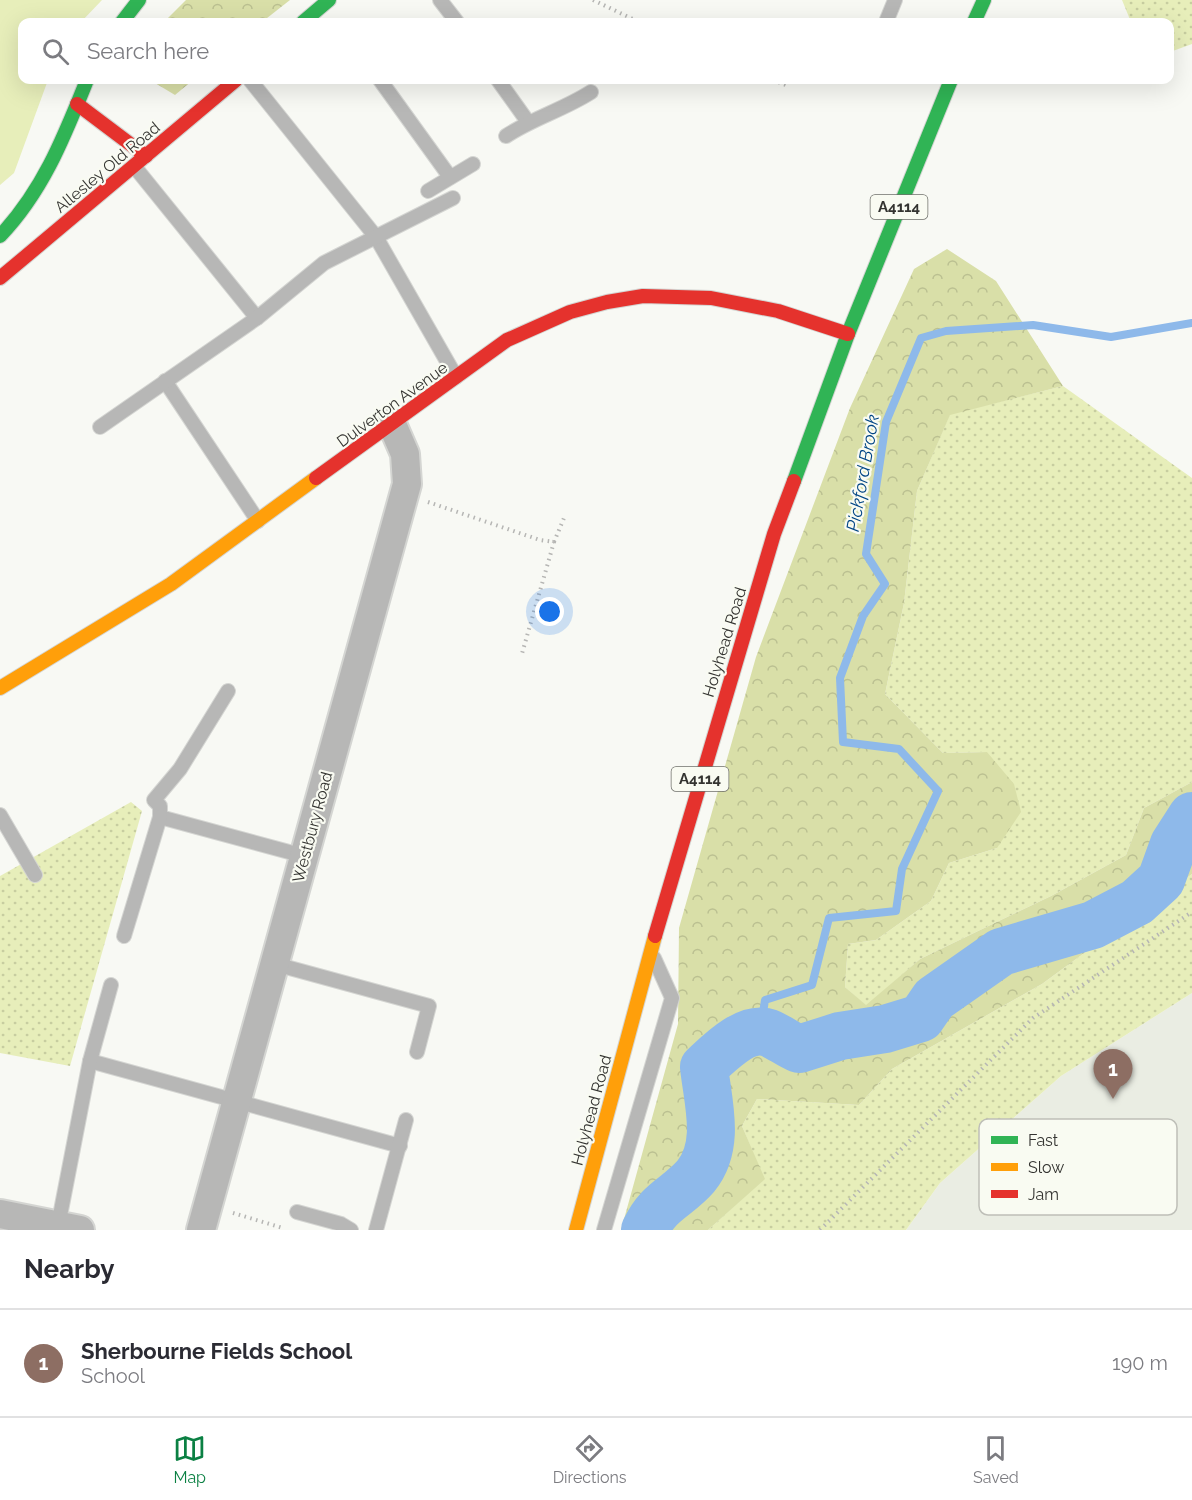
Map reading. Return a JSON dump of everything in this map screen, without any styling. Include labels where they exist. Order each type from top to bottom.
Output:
[{"type":"main road","points":[[125,18],[139,0]]},
{"type":"main road","points":[[976,18],[984,0]]},
{"type":"main road","points":[[309,18],[326,7]]},
{"type":"main road","name":"Allesley Old Road","points":[[0,236],[19,218],[36,196],[53,165],[85,84]]},
{"type":"main road","name":"Allesley Old Road","points":[[0,278],[231,84]]},
{"type":"main road","name":"Holyhead Road","points":[[576,1230],[651,951],[774,534],[944,84]]},
{"type":"main road","points":[[77,104],[146,156]]},
{"type":"main road","name":"Dulverton Avenue","points":[[0,688],[171,584],[507,340],[544,323],[599,304],[647,296],[691,295],[733,299],[788,313],[848,334]]},
{"type":"street","name":"Westbury Road","points":[[205,1218],[407,484],[405,454],[392,424]]},
{"type":"street","points":[[15,1221],[69,1228]]},
{"type":"lane","points":[[440,0],[454,18]]},
{"type":"lane","points":[[888,18],[895,0]]},
{"type":"lane","points":[[253,84],[376,237],[456,377]]},
{"type":"lane","points":[[383,84],[450,177]]},
{"type":"lane","points":[[501,84],[528,122]]},
{"type":"lane","points":[[506,136],[528,122],[566,108],[591,93]]},
{"type":"lane","points":[[428,191],[473,164]]},
{"type":"lane","points":[[134,166],[257,318]]},
{"type":"lane","points":[[100,426],[257,318],[324,263],[453,198]]},
{"type":"lane","points":[[165,381],[258,521]]},
{"type":"lane","points":[[124,936],[160,817],[160,806],[154,800],[180,769],[228,691]]},
{"type":"lane","points":[[0,815],[35,875]]},
{"type":"lane","points":[[160,817],[304,856]]},
{"type":"lane","points":[[604,1230],[672,998],[651,951]]},
{"type":"lane","points":[[275,964],[429,1006],[417,1053]]},
{"type":"lane","points":[[69,1228],[90,1061],[111,985]]},
{"type":"lane","points":[[90,1061],[400,1146]]},
{"type":"lane","points":[[376,1230],[406,1120]]},
{"type":"lane","points":[[297,1212],[341,1224],[351,1230]]},
{"type":"path","points":[[593,0],[631,18]]},
{"type":"path","points":[[783,84],[788,86]]},
{"type":"path","points":[[403,495],[460,511],[540,540],[554,542]]},
{"type":"path","points":[[521,657],[554,542],[564,518]]},
{"type":"path","points":[[820,1230],[1033,1018],[1192,912]]},
{"type":"path","points":[[205,1218],[290,1230]]},
{"type":"shaded area","points":[[1192,993],[1192,1230],[906,1230],[940,1183],[979,1149],[979,1215],[1177,1215],[1177,1119],[1012,1119],[1061,1076]]},
{"type":"green space","points":[[0,0],[102,0],[85,18],[18,18],[18,84],[47,84],[14,173],[0,185]]},
{"type":"green space","points":[[186,0],[290,0],[267,18],[168,18]]},
{"type":"green space","points":[[1122,0],[1192,0],[1192,44],[1174,51],[1174,18],[1129,18]]},
{"type":"green space","points":[[157,84],[188,84],[175,95]]},
{"type":"green space","points":[[947,249],[996,281],[1063,386],[950,415],[917,491],[904,603],[885,694],[943,753],[987,752],[1014,784],[1021,812],[997,848],[949,863],[931,901],[876,940],[848,944],[845,987],[866,1005],[920,959],[1051,896],[1126,855],[1144,808],[1192,782],[1192,874],[1042,984],[892,1069],[859,1105],[757,1099],[742,1126],[765,1179],[708,1230],[621,1230],[678,1024],[679,928],[756,657],[850,408],[914,269]]},
{"type":"green space","points":[[1063,386],[1192,478],[1192,782],[1144,808],[1126,855],[1051,896],[920,959],[866,1006],[845,987],[848,944],[876,940],[931,901],[949,863],[997,848],[987,752],[943,753],[885,694],[904,603],[917,491],[950,414]]},
{"type":"green space","points":[[131,802],[142,811],[70,1066],[0,1053],[0,876]]},
{"type":"green space","points":[[1192,874],[1192,993],[1061,1076],[1012,1119],[979,1119],[979,1149],[940,1183],[906,1230],[708,1230],[764,1179],[742,1126],[757,1099],[859,1105],[892,1069],[1042,984]]},
{"type":"waterway","name":"Pickford Brook","points":[[760,1032],[765,1000],[812,985],[829,918],[896,911],[902,869],[938,791],[899,749],[843,742],[840,678],[863,616],[885,584],[866,554],[886,422],[921,338],[946,331],[1033,325],[1111,337],[1192,323]]},
{"type":"waterway","points":[[645,1230],[656,1212],[689,1183],[704,1164],[711,1137],[704,1067],[725,1048],[742,1037],[760,1032],[769,1033],[799,1049],[840,1036],[885,1029],[921,1018],[934,999],[1001,952],[1093,925],[1137,902],[1161,880],[1174,844],[1192,816]]},
{"type":"traffic: fast","points":[[125,18],[139,0]]},
{"type":"traffic: fast","points":[[308,18],[329,0]]},
{"type":"traffic: fast","points":[[976,18],[984,0]]},
{"type":"traffic: fast","points":[[0,236],[15,219],[40,182],[61,143],[85,84]]},
{"type":"traffic: fast","points":[[794,481],[848,334],[949,84]]},
{"type":"traffic: slow","points":[[0,688],[171,584],[316,478]]},
{"type":"traffic: slow","points":[[576,1230],[655,936]]},
{"type":"traffic: jam","points":[[0,278],[231,84]]},
{"type":"traffic: jam","points":[[77,104],[146,156]]},
{"type":"traffic: jam","points":[[316,478],[507,340],[570,312],[607,302],[643,296],[711,298],[778,311],[848,334]]},
{"type":"traffic: jam","points":[[655,936],[774,534],[794,481]]},
{"type":"place","name":"Sherbourne Fields School","points":[[1113,1099]]}]
